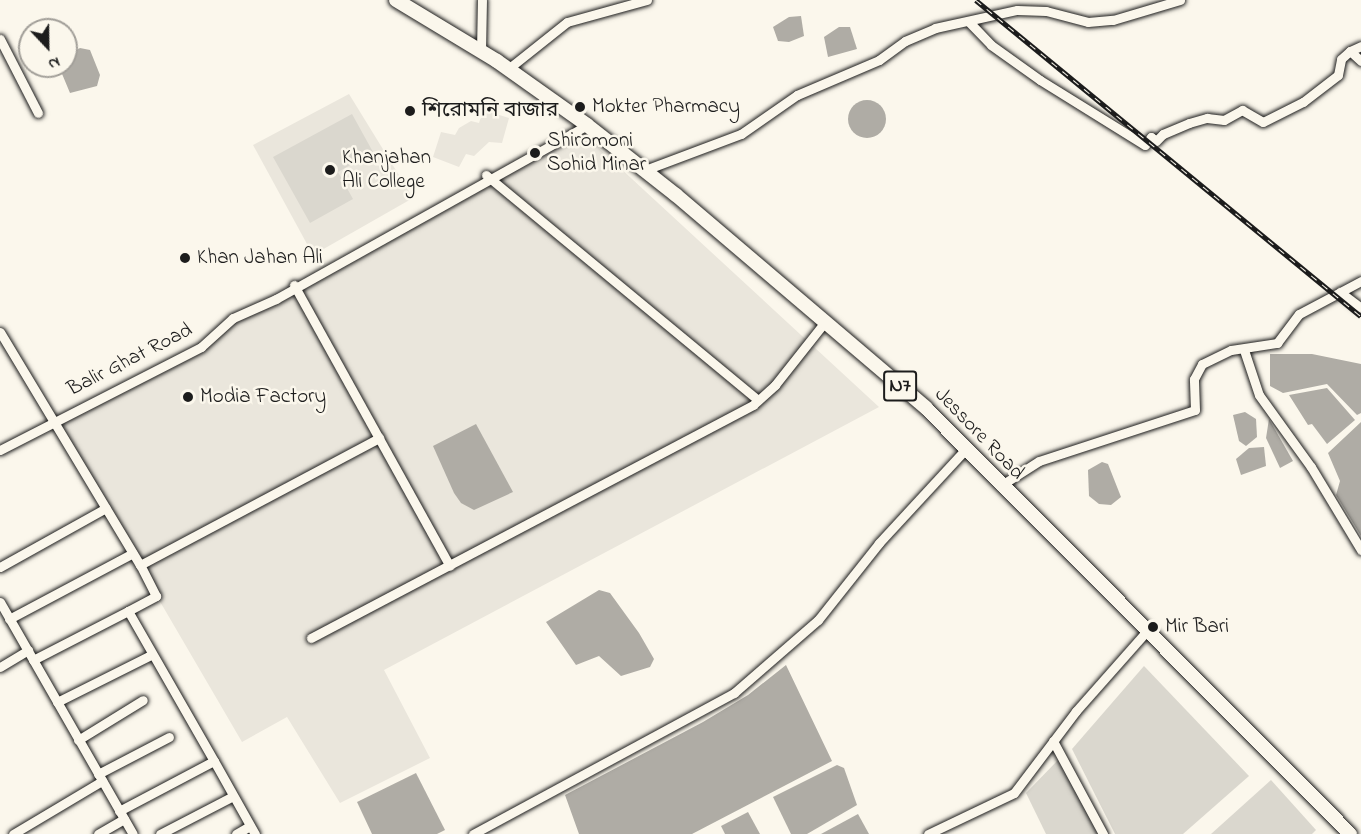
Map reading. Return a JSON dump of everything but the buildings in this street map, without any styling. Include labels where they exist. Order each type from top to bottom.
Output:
[{"type":"highway","name":"Jessore Road","points":[[396,0],[481,51],[586,124],[645,170],[926,408],[964,450],[1350,834]]},
{"type":"street","points":[[481,51],[482,0]]},
{"type":"street","points":[[508,69],[567,22],[647,0]]},
{"type":"street","points":[[645,170],[741,134],[796,95],[879,60],[905,41],[935,28],[970,23],[992,13],[1017,9],[1046,11],[1088,22],[1113,20],[1180,0]]},
{"type":"street","points":[[970,23],[991,45],[1040,80],[1144,145],[1151,137],[1156,141],[1162,134],[1189,123],[1207,117],[1224,120],[1242,110],[1263,122],[1303,102],[1338,75],[1341,60],[1350,51],[1361,46]]},
{"type":"street","points":[[0,39],[38,113]]},
{"type":"street","points":[[1350,51],[1361,61]]},
{"type":"street","name":"Balir Ghat Road","points":[[0,448],[53,418],[199,345],[219,322],[295,286],[487,176],[586,124]]},
{"type":"street","points":[[487,176],[758,400]]},
{"type":"street","points":[[1000,486],[1039,461],[1195,410],[1194,379],[1202,364],[1231,350],[1244,350],[1277,343],[1299,314],[1361,281]]},
{"type":"street","points":[[295,286],[450,566]]},
{"type":"street","points":[[1340,292],[1361,308]]},
{"type":"street","points":[[311,638],[706,432],[758,400],[775,386],[825,322]]},
{"type":"street","points":[[0,332],[133,553],[156,596],[33,660]]},
{"type":"street","points":[[1244,350],[1259,395],[1311,467],[1361,550]]},
{"type":"street","points":[[140,565],[379,438]]},
{"type":"street","points":[[473,834],[734,693],[818,620],[879,543],[964,450]]},
{"type":"street","points":[[0,567],[106,508]]},
{"type":"street","points":[[133,553],[3,611],[28,650],[133,834]]},
{"type":"street","points":[[128,611],[151,655],[253,830],[236,834]]},
{"type":"street","points":[[928,834],[1014,793],[1053,741],[1146,632]]},
{"type":"street","points":[[0,666],[28,650]]},
{"type":"street","points":[[57,702],[151,655]]},
{"type":"street","points":[[78,740],[143,700]]},
{"type":"street","points":[[13,834],[100,778],[170,737]]},
{"type":"street","points":[[1053,741],[1103,834]]},
{"type":"street","points":[[98,834],[122,815],[214,761]]},
{"type":"street","points":[[160,834],[233,796]]},
{"type":"shaded area","points":[[801,16],[804,36],[789,42],[778,41],[773,27],[789,17]]},
{"type":"shaded area","points":[[839,27],[850,27],[857,49],[828,57],[824,37]]},
{"type":"shaded area","points":[[78,49],[90,50],[100,75],[97,86],[70,93],[64,78],[78,78]]},
{"type":"shaded area","name":"Khanjahan Ali College","points":[[349,94],[413,198],[313,255],[253,145]]},
{"type":"shaded area","points":[[867,100],[880,106],[886,119],[880,132],[867,138],[854,132],[848,119],[854,106]]},
{"type":"shaded area","points":[[483,110],[509,118],[502,143],[489,142],[474,156],[466,154],[459,167],[433,157],[441,132],[455,135],[459,128],[471,121],[479,123]]},
{"type":"shaded area","points":[[352,114],[373,152],[338,172],[353,199],[310,223],[273,157]]},
{"type":"shaded area","points":[[579,130],[879,407],[384,670],[430,758],[340,803],[287,717],[242,742],[54,420],[201,347],[222,325]]},
{"type":"shaded area","points":[[1270,354],[1312,354],[1361,364],[1361,413],[1357,415],[1327,384],[1283,393],[1270,386]]},
{"type":"shaded area","points":[[1327,388],[1355,420],[1327,444],[1312,424],[1308,425],[1289,395]]},
{"type":"shaded area","points":[[1245,412],[1256,419],[1257,437],[1246,446],[1239,441],[1233,415]]},
{"type":"shaded area","points":[[1269,419],[1293,461],[1280,468],[1266,438]]},
{"type":"shaded area","points":[[1361,422],[1361,536],[1336,495],[1340,481],[1328,453]]},
{"type":"shaded area","points":[[476,424],[513,492],[474,510],[461,503],[454,493],[433,446]]},
{"type":"shaded area","points":[[1264,447],[1266,466],[1241,475],[1236,459],[1249,448]]},
{"type":"shaded area","points":[[1102,462],[1108,464],[1121,497],[1111,505],[1099,504],[1089,496],[1088,470]]},
{"type":"shaded area","points":[[599,590],[610,593],[639,633],[654,659],[650,667],[621,676],[599,656],[576,665],[546,622]]},
{"type":"shaded area","points":[[786,665],[832,761],[692,834],[579,834],[565,795],[703,722],[748,695]]},
{"type":"shaded area","points":[[1144,666],[1249,776],[1183,834],[1115,834],[1072,749]]},
{"type":"shaded area","points":[[1058,760],[1103,834],[1046,834],[1026,793]]},
{"type":"shaded area","points":[[837,765],[844,768],[857,805],[807,834],[791,834],[773,797]]},
{"type":"shaded area","points":[[416,773],[445,830],[437,834],[372,834],[357,802]]},
{"type":"shaded area","points":[[1271,780],[1316,830],[1312,834],[1211,834]]},
{"type":"shaded area","points":[[748,812],[760,834],[725,834],[721,826]]},
{"type":"shaded area","points":[[858,814],[869,834],[821,834]]},
{"type":"railway","points":[[976,0],[1361,316]]},
{"type":"place","name":"Mokter Pharmacy","points":[[580,107]]},
{"type":"place","name":"শিরোমনি বাজার","points":[[410,111]]},
{"type":"place","name":"Shiromoni Sohid Minar","points":[[535,153]]},
{"type":"place","name":"Khanjahan Ali College","points":[[330,170]]},
{"type":"place","name":"Khan Jahan Ali","points":[[185,258]]},
{"type":"place","name":"Modia Factory","points":[[188,397]]},
{"type":"place","name":"Mir Bari","points":[[1153,627]]}]
